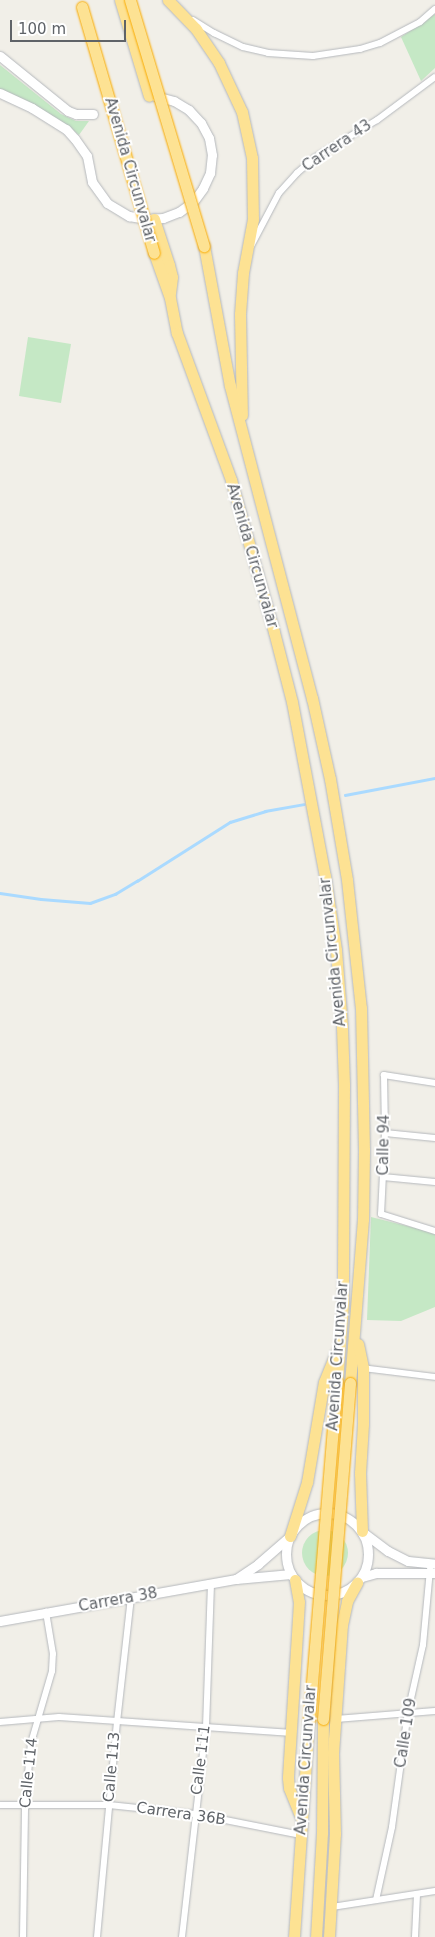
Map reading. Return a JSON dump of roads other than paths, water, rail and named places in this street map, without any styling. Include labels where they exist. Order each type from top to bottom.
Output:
[{"type":"highway","points":[[120,0],[149,96]]},
{"type":"highway","name":"Avenida Circunvalar","points":[[130,0],[204,246],[230,386],[312,698],[330,779],[348,880],[361,1008],[363,1219],[356,1333],[358,1367],[350,1383],[323,1720],[322,1833],[316,1937]]},
{"type":"highway","points":[[168,0],[196,29],[212,51],[229,81],[243,119],[252,158],[253,219],[246,259],[240,314],[241,431]]},
{"type":"highway","name":"Avenida Circunvalar","points":[[82,3],[154,253],[170,298],[177,333],[230,480],[274,632],[292,702],[325,876],[336,950],[342,1027],[345,1157],[341,1342],[309,1718],[294,1937]]},
{"type":"highway","points":[[154,219],[170,265],[172,277],[170,298]]},
{"type":"highway","points":[[290,1536],[307,1482],[324,1382],[341,1342]]},
{"type":"highway","points":[[358,1367],[363,1424],[360,1473],[362,1531]]},
{"type":"highway","points":[[293,1577],[299,1602],[288,1778],[289,1788],[302,1821]]},
{"type":"highway","points":[[329,1937],[332,1907],[334,1834],[333,1754],[344,1610],[350,1593],[359,1580]]},
{"type":"highway","points":[[322,1780],[333,1754]]},
{"type":"main road","points":[[0,56],[68,111],[76,114],[93,114]]},
{"type":"main road","points":[[0,94],[32,108],[66,129],[76,139],[87,156],[92,182],[107,203],[129,216],[154,219],[179,212],[193,202],[203,188],[210,172],[212,155],[209,138],[201,123],[189,110],[165,97],[149,96]]},
{"type":"main road","points":[[362,1531],[367,1542],[369,1554],[367,1566],[359,1580],[348,1590],[326,1595],[309,1591],[293,1577],[286,1555],[290,1536],[304,1520],[324,1512],[346,1517],[362,1531],[398,1556],[433,1569]]},
{"type":"main road","name":"Carrera 38","points":[[236,1579],[264,1559],[290,1536]]},
{"type":"main road","points":[[359,1580],[376,1573],[433,1569]]},
{"type":"main road","name":"Carrera 38","points":[[0,1620],[236,1579],[293,1577]]},
{"type":"street","points":[[168,0],[197,22],[230,42],[268,53],[291,56],[336,53],[380,42],[413,26],[435,9]]},
{"type":"street","name":"Carrera 43","points":[[246,259],[279,194],[297,173],[314,158],[377,120],[435,77]]},
{"type":"street","name":"Calle 94","points":[[435,1083],[384,1075],[385,1133],[381,1214],[435,1231]]},
{"type":"street","points":[[385,1133],[435,1138]]},
{"type":"street","points":[[383,1177],[435,1182]]},
{"type":"street","points":[[358,1367],[435,1377]]},
{"type":"street","name":"Calle 109","points":[[376,1900],[392,1827],[408,1712],[423,1646],[433,1569]]},
{"type":"street","name":"Calle 111","points":[[182,1937],[206,1727],[211,1583]]},
{"type":"street","name":"Calle 113","points":[[97,1937],[116,1722],[131,1597]]},
{"type":"street","name":"Calle 114","points":[[23,1937],[25,1805],[31,1743],[52,1671],[53,1654],[46,1612]]},
{"type":"street","points":[[336,1719],[435,1711]]},
{"type":"street","points":[[0,1722],[37,1718],[292,1733]]},
{"type":"street","name":"Carrera 36B","points":[[0,1805],[109,1805],[195,1814],[300,1835]]},
{"type":"street","points":[[332,1907],[435,1891]]},
{"type":"street","points":[[415,1937],[417,1894]]},
{"type":"waterway","points":[[345,795],[435,778]]},
{"type":"waterway","points":[[0,893],[90,903],[115,894],[230,822],[265,811],[303,804]]}]
